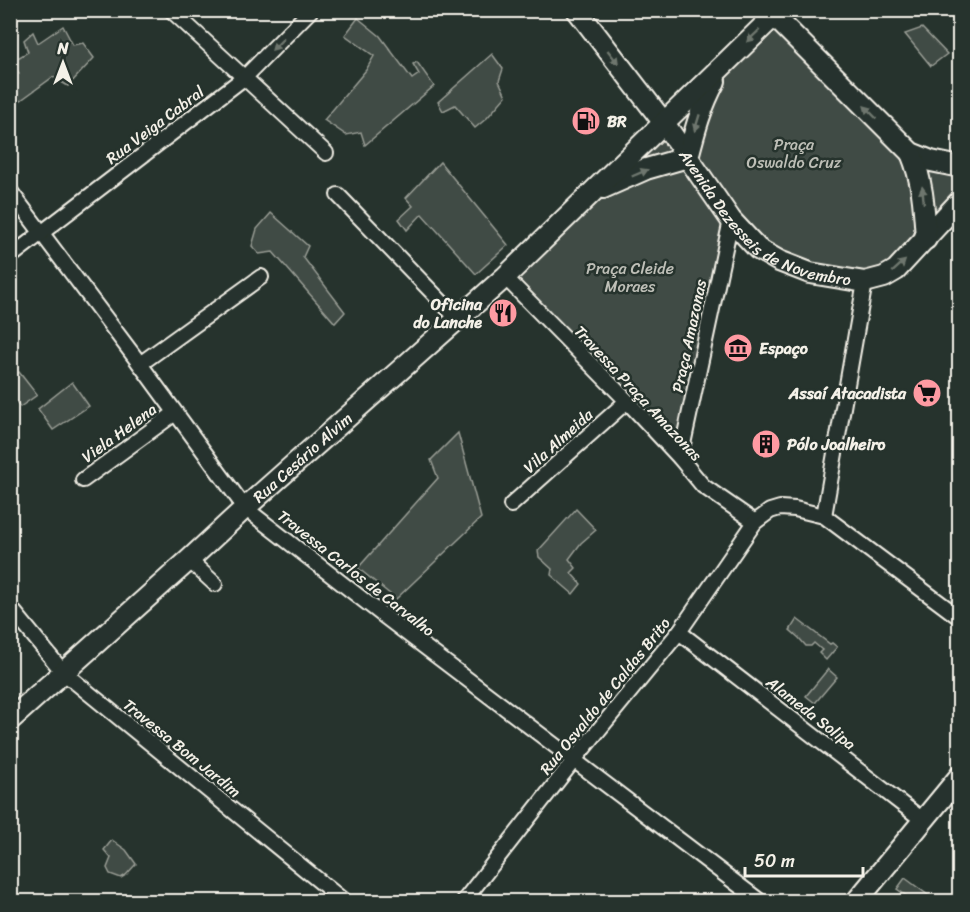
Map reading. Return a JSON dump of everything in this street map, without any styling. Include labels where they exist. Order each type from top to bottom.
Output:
[{"type":"street","points":[[171,10],[326,153]]},
{"type":"street","name":"Rua Veiga Cabral","points":[[10,257],[245,77],[311,10]]},
{"type":"street","name":"Avenida Dezesseis de Novembro","points":[[577,10],[664,123],[731,220],[758,249],[779,261],[810,273],[865,282],[884,277],[896,270],[960,201]]},
{"type":"street","points":[[688,158],[702,106],[714,83],[732,56],[777,13],[911,153],[922,186],[926,239]]},
{"type":"street","name":"Rua Cesário Alvim","points":[[10,720],[244,508],[505,277],[732,56]]},
{"type":"street","points":[[911,153],[931,161],[960,167]]},
{"type":"street","name":"Rua Cesário Alvim","points":[[592,192],[646,170],[688,158]]},
{"type":"street","name":"Travessa Carlos de Carvalho","points":[[10,191],[140,364],[244,508],[761,902]]},
{"type":"street","points":[[338,195],[458,320]]},
{"type":"street","name":"Praça Amazonas","points":[[680,458],[731,220]]},
{"type":"street","name":"Travessa Praça Amazonas","points":[[505,277],[627,401],[703,486],[755,522]]},
{"type":"street","points":[[140,364],[261,278]]},
{"type":"street","points":[[865,282],[824,516],[960,618]]},
{"type":"street","name":"Vila Almeida","points":[[511,505],[627,401]]},
{"type":"street","name":"Viela Helena","points":[[83,480],[175,413]]},
{"type":"street","name":"Rua Osvaldo de Caldas Brito","points":[[463,902],[573,760],[679,632],[755,522],[770,511],[780,508],[824,516]]},
{"type":"street","points":[[189,560],[215,584]]},
{"type":"street","name":"Travessa Bom Jardim","points":[[10,607],[63,672],[345,902]]},
{"type":"street","name":"Alameda Solipa","points":[[679,632],[924,821]]},
{"type":"street","points":[[856,902],[960,776]]},
{"type":"green space","points":[[358,18],[380,36],[412,79],[419,74],[413,64],[417,62],[434,86],[365,145],[361,132],[346,135],[324,120],[366,70],[374,56],[345,35]]},
{"type":"green space","name":"Praça Oswaldo Cruz","points":[[780,22],[910,155],[959,169],[959,191],[892,263],[880,270],[866,273],[812,266],[784,256],[737,214],[696,158],[718,85]]},
{"type":"green space","points":[[63,26],[73,45],[83,43],[94,58],[68,86],[53,77],[17,103],[12,78],[19,73],[11,62],[28,52],[24,40],[33,32],[38,43]]},
{"type":"green space","points":[[922,28],[947,54],[931,66],[905,34]]},
{"type":"green space","points":[[492,54],[503,69],[499,81],[506,96],[475,128],[455,105],[443,111],[438,102]]},
{"type":"green space","name":"Praça Cleide Moraes","points":[[660,125],[731,220],[680,458],[505,277]]},
{"type":"green space","points":[[440,162],[508,245],[476,274],[422,214],[407,230],[399,219],[413,206],[406,198]]},
{"type":"green space","points":[[271,213],[308,246],[303,257],[345,312],[335,323],[273,252],[259,254],[252,246],[257,229]]},
{"type":"green space","points":[[19,372],[37,395],[20,407],[11,394],[11,377]]},
{"type":"green space","points":[[72,382],[89,406],[53,430],[38,409]]},
{"type":"green space","points":[[458,433],[481,518],[396,599],[358,568],[438,478],[431,460]]},
{"type":"green space","points":[[576,509],[596,530],[581,543],[569,559],[576,568],[571,573],[581,584],[573,594],[551,575],[552,569],[539,557],[538,551]]},
{"type":"green space","points":[[797,619],[837,647],[826,660],[819,653],[822,650],[814,643],[806,646],[790,630]]},
{"type":"green space","points":[[828,669],[837,677],[815,703],[806,696]]},
{"type":"green space","points":[[112,840],[126,850],[136,864],[121,878],[110,874],[107,868],[111,858],[104,850]]},
{"type":"green space","points":[[905,878],[936,901],[914,901],[897,889]]},
{"type":"place","name":"BR","points":[[586,121]]},
{"type":"place","name":"Oficina do Lanche","points":[[503,313]]},
{"type":"place","name":"Espaço","points":[[738,348]]},
{"type":"place","name":"Assaí Atacadista","points":[[927,393]]},
{"type":"place","name":"Pólo Joalheiro","points":[[766,444]]}]
